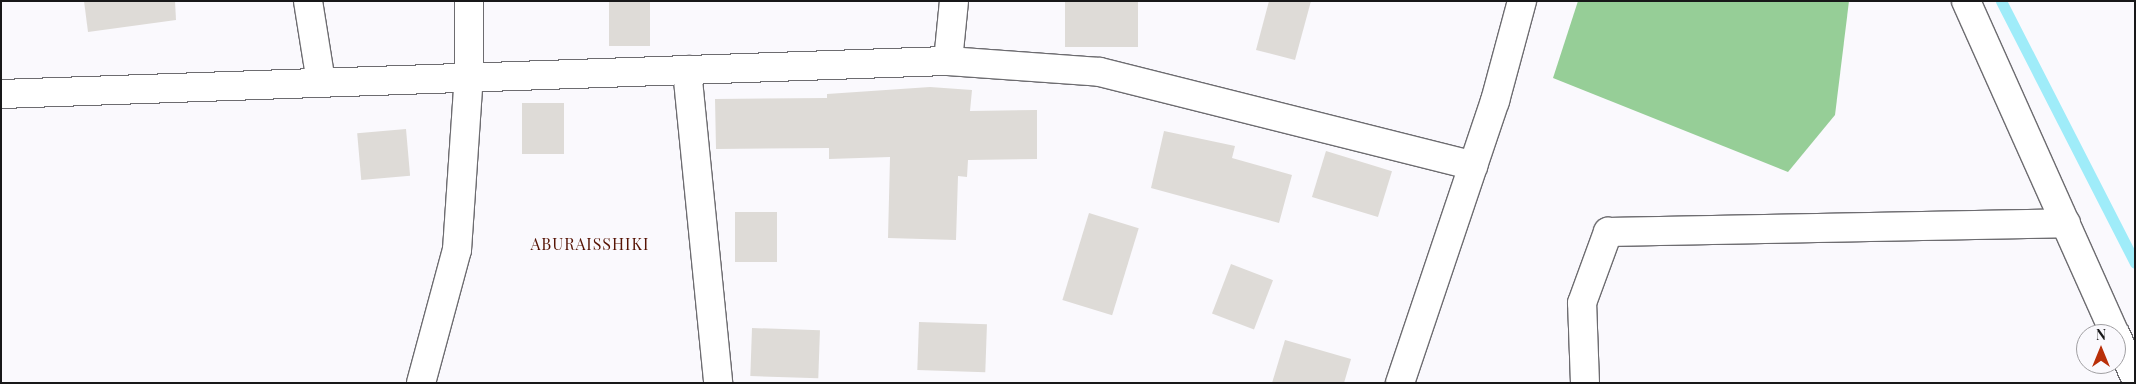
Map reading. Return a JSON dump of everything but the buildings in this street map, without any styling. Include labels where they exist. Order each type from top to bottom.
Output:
[{"type":"street","points":[[308,1],[321,82]]},
{"type":"street","points":[[422,383],[457,250],[469,76],[469,1]]},
{"type":"street","points":[[948,61],[954,1]]},
{"type":"street","points":[[1400,383],[1472,166],[1522,1]]},
{"type":"street","points":[[1966,1],[2111,324]]},
{"type":"street","points":[[1,94],[469,76],[948,61],[1100,72],[1472,166]]},
{"type":"street","points":[[687,70],[718,383]]},
{"type":"street","points":[[1585,383],[1582,303],[1608,232],[2066,223]]},
{"type":"street","points":[[2126,357],[2135,377]]},
{"type":"green space","points":[[1578,1],[1849,1],[1835,115],[1788,172],[1553,78]]},
{"type":"waterway","points":[[2001,1],[2135,263]]},
{"type":"district","name":"ABURAISSHIKI","points":[[590,244]]}]
